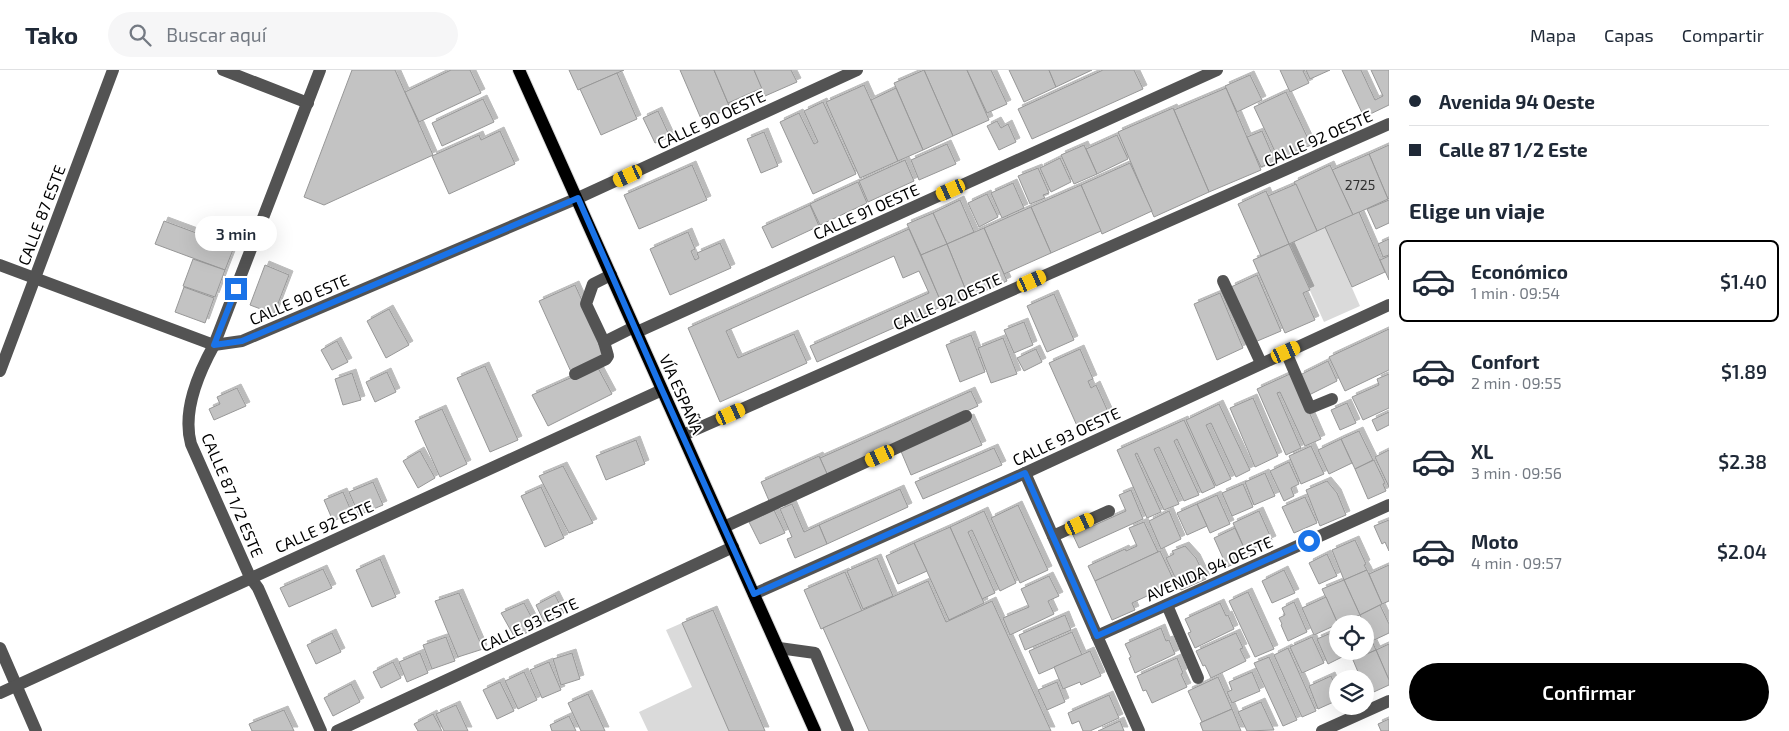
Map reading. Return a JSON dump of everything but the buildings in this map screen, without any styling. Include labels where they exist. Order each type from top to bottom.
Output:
[{"type":"main road","name":"VÍA ESPAÑA","points":[[519,70],[578,198],[635,330],[815,731]]},
{"type":"street","name":"CALLE 87 ESTE","points":[[0,371],[113,70]]},
{"type":"street","points":[[223,70],[308,103]]},
{"type":"street","name":"CALLE 87 1/2 ESTE","points":[[320,70],[191,402],[188,417],[188,436],[321,731]]},
{"type":"street","name":"CALLE 90 OESTE","points":[[578,198],[857,70]]},
{"type":"street","name":"CALLE 91 OESTE","points":[[604,342],[635,330],[1217,70]]},
{"type":"street","name":"CALLE 92 OESTE","points":[[683,435],[1389,124]]},
{"type":"street","name":"CALLE 90 ESTE","points":[[0,264],[214,345],[242,341],[578,198]]},
{"type":"street","points":[[575,374],[606,359],[608,353],[604,342],[586,304],[593,284],[611,275]]},
{"type":"street","points":[[1223,281],[1261,363]]},
{"type":"street","name":"CALLE 93 OESTE","points":[[754,594],[1025,473],[1389,305]]},
{"type":"street","points":[[1286,352],[1310,408],[1332,399]]},
{"type":"street","name":"CALLE 92 ESTE","points":[[0,692],[662,390]]},
{"type":"street","points":[[724,527],[966,416]]},
{"type":"street","points":[[1025,473],[1139,731]]},
{"type":"street","name":"AVENIDA 94 OESTE","points":[[1097,636],[1389,505]]},
{"type":"street","points":[[1053,536],[1110,510]]},
{"type":"street","name":"CALLE 93 ESTE","points":[[337,731],[733,547]]},
{"type":"street","points":[[1167,605],[1198,678]]},
{"type":"street","points":[[0,648],[36,731]]},
{"type":"street","points":[[779,648],[815,653],[848,731]]},
{"type":"street","points":[[1322,731],[1389,701]]},
{"type":"shaded area","points":[[1325,227],[1360,306],[1324,322],[1289,244]]},
{"type":"shaded area","points":[[682,623],[729,731],[648,731],[639,712],[692,687],[666,630]]},
{"type":"route","points":[[236,289],[214,345],[242,341],[578,198],[754,594],[1025,473],[1097,636],[1309,541]]}]
